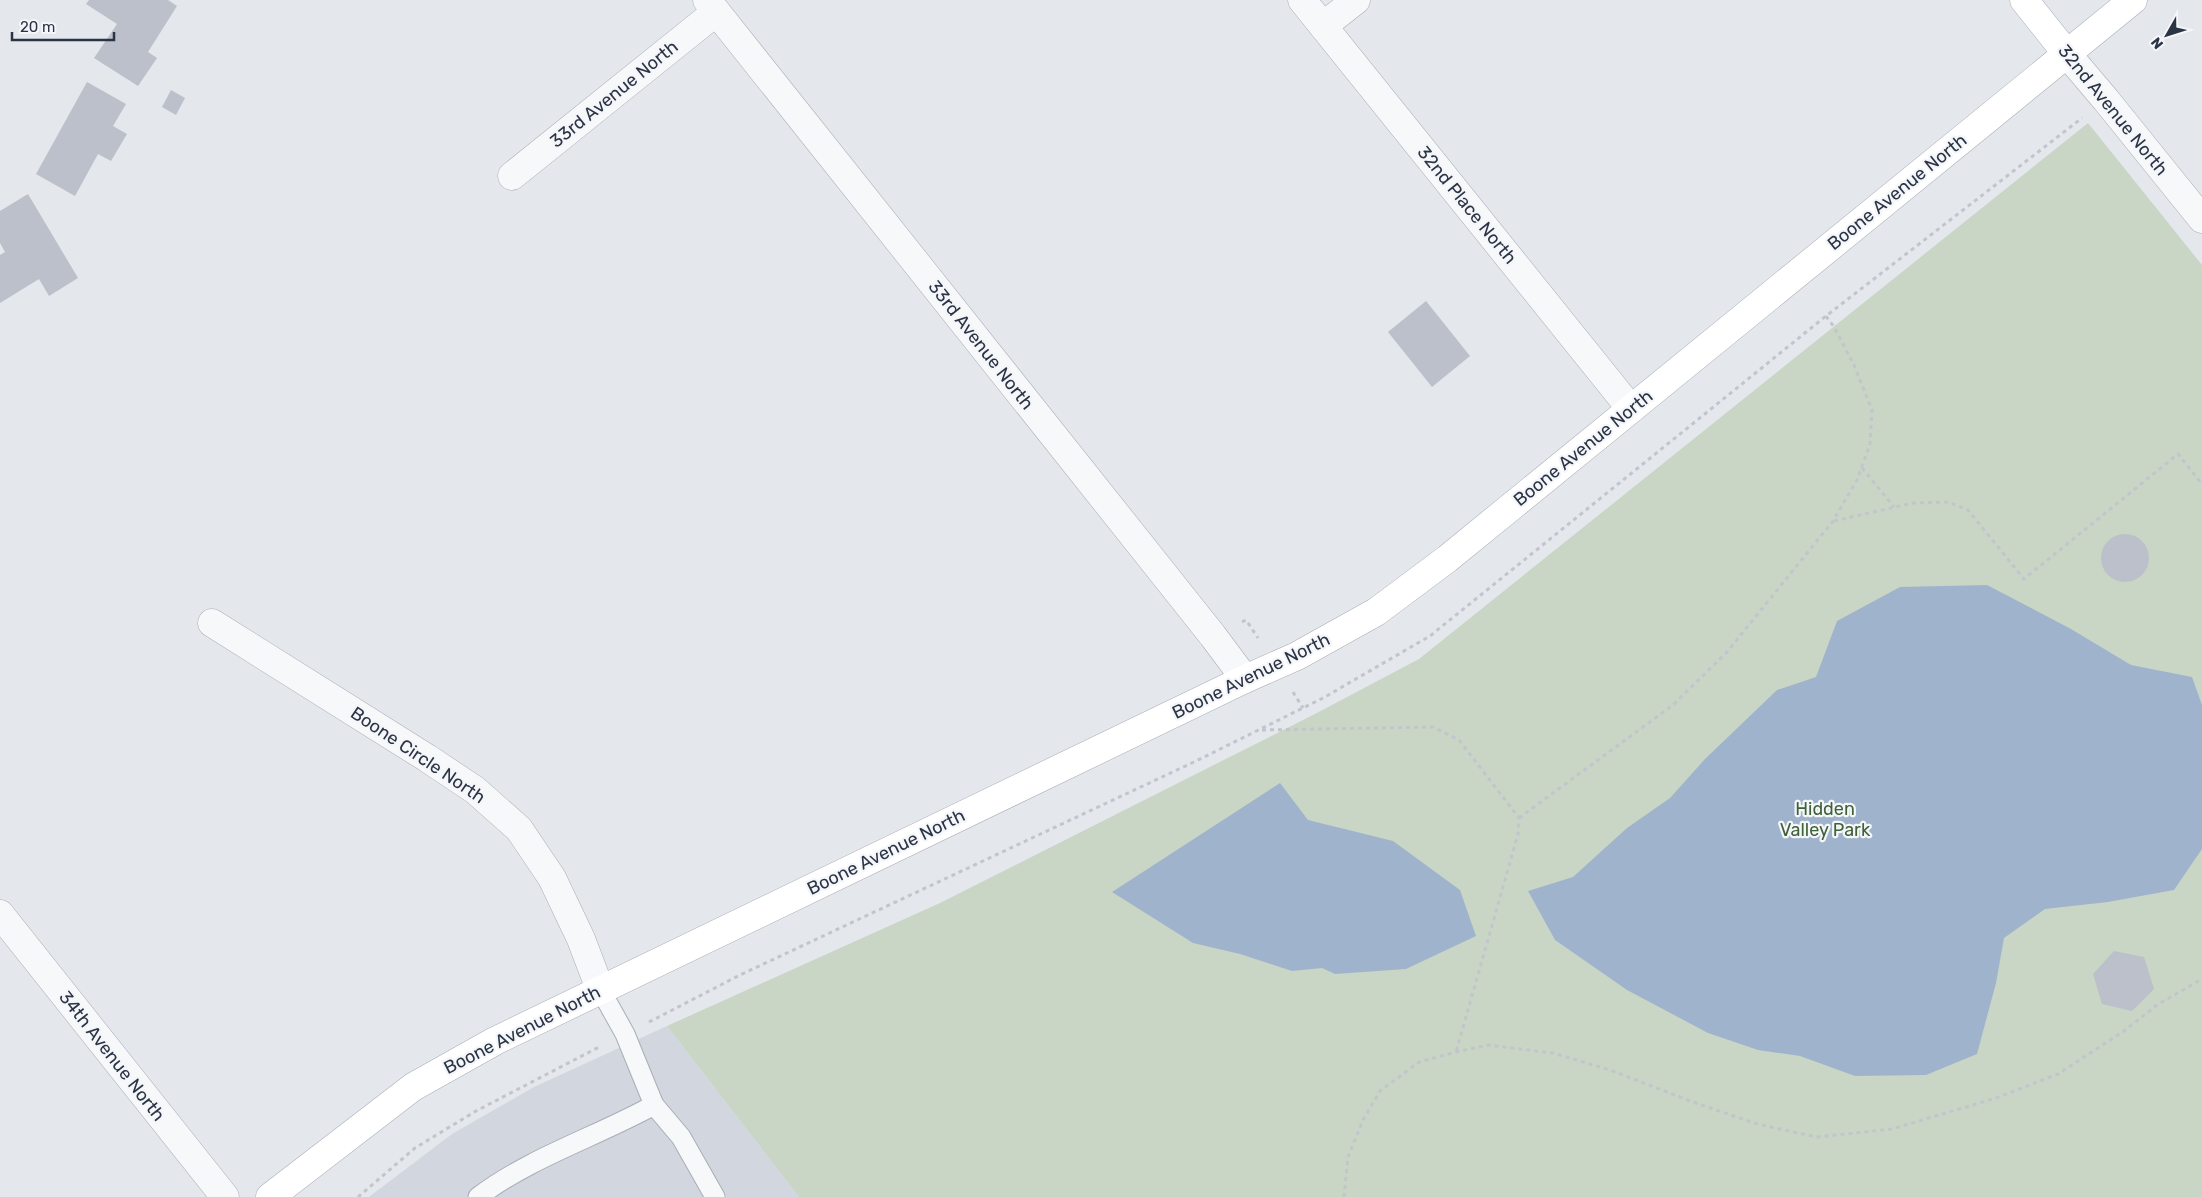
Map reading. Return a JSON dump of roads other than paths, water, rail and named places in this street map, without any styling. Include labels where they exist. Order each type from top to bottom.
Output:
[{"type":"street","name":"32nd Place North","points":[[1302,0],[1631,409]]},
{"type":"street","points":[[1323,26],[1356,0]]},
{"type":"street","name":"32nd Avenue North","points":[[2024,0],[2202,219]]},
{"type":"street","name":"Boone Avenue North","points":[[270,1197],[413,1087],[495,1040],[1245,679],[1297,656],[1376,612],[1447,559],[2133,0]]},
{"type":"street","name":"33rd Avenue North","points":[[512,176],[712,6],[1213,636],[1245,679]]},
{"type":"street","name":"Boone Circle North","points":[[212,623],[475,790],[519,829],[552,878],[581,939],[600,989]]},
{"type":"street","name":"34th Avenue North","points":[[0,914],[225,1197]]},
{"type":"lane","points":[[600,989],[625,1034],[654,1104],[681,1137],[714,1197]]},
{"type":"lane","points":[[478,1197],[529,1164],[654,1104]]},
{"type":"water","points":[[1987,585],[2071,629],[2131,665],[2192,677],[2202,705],[2202,849],[2174,890],[2108,902],[2045,909],[2004,938],[1996,983],[1977,1054],[1926,1075],[1855,1076],[1800,1056],[1758,1050],[1708,1033],[1627,990],[1555,940],[1528,891],[1573,877],[1627,828],[1670,798],[1705,759],[1777,690],[1816,677],[1837,621],[1900,587]]},
{"type":"water","points":[[1280,783],[1308,820],[1393,841],[1460,890],[1476,936],[1406,969],[1335,974],[1322,968],[1292,971],[1240,954],[1193,943],[1112,892]]},
{"type":"park label","name":"Hidden Valley Park","points":[[1825,820]]}]
